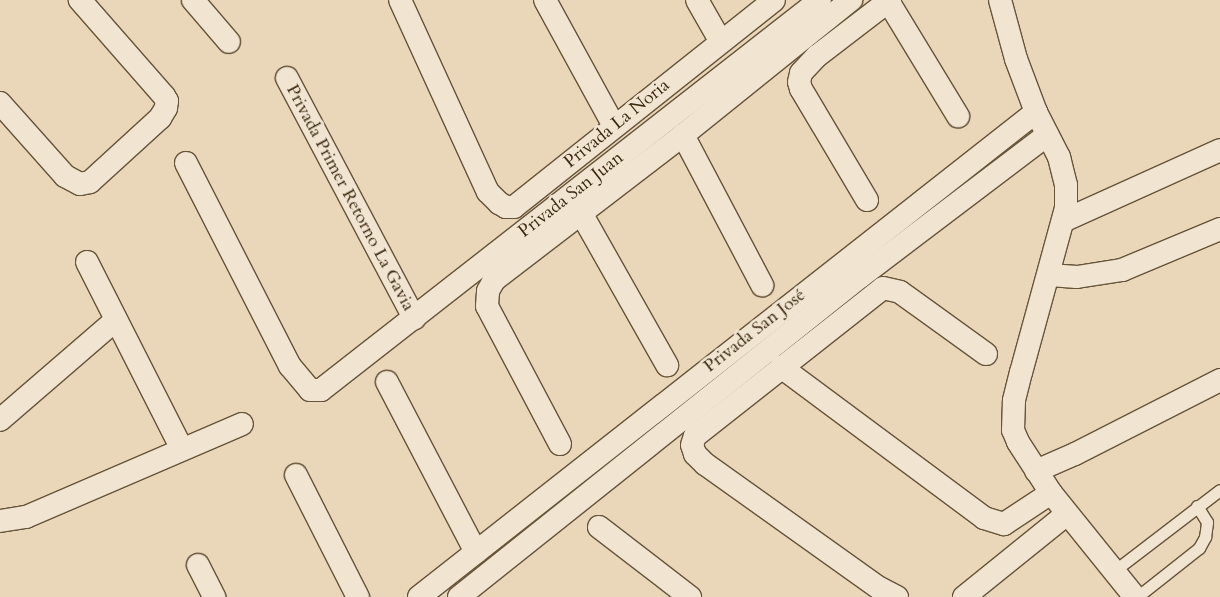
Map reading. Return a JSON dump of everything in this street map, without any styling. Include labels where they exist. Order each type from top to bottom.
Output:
[{"type":"street","points":[[0,103],[65,176],[80,184],[90,182],[160,118],[166,108],[167,101],[164,96],[80,0]]},
{"type":"street","points":[[193,0],[230,42]]},
{"type":"street","name":"Privada La Noria","points":[[400,0],[488,192],[506,207],[514,207],[774,0]]},
{"type":"street","points":[[545,0],[614,126]]},
{"type":"street","points":[[697,0],[721,42]]},
{"type":"street","name":"Privada San Juan","points":[[186,163],[290,366],[310,390],[321,390],[820,0]]},
{"type":"street","points":[[560,444],[487,306],[488,291],[494,280],[683,135],[851,0]]},
{"type":"street","points":[[867,200],[801,89],[799,82],[801,73],[806,68],[889,0],[958,116]]},
{"type":"street","points":[[1000,0],[1016,59],[1036,112],[1059,157],[1066,184],[1066,208],[1014,401],[1013,430],[1036,471],[1067,514],[1136,597]]},
{"type":"street","name":"Privada Primer Retorno La Gavia","points":[[287,78],[414,318]]},
{"type":"street","name":"Privada San José","points":[[419,597],[1036,112]]},
{"type":"street","points":[[683,135],[762,285]]},
{"type":"street","points":[[459,597],[860,277],[1047,135]]},
{"type":"street","points":[[1063,220],[1220,150]]},
{"type":"street","points":[[581,213],[666,365]]},
{"type":"street","points":[[1049,275],[1077,277],[1122,270],[1220,229]]},
{"type":"street","points":[[87,262],[182,449]]},
{"type":"street","points":[[897,597],[871,583],[705,464],[695,454],[692,445],[695,436],[883,288],[900,292],[986,354]]},
{"type":"street","points":[[0,420],[116,320]]},
{"type":"street","points":[[781,367],[984,518],[1004,524],[1051,492]]},
{"type":"street","points":[[1036,471],[1075,454],[1220,380]]},
{"type":"street","points":[[387,382],[476,552]]},
{"type":"street","points":[[0,521],[26,517],[242,424]]},
{"type":"street","points":[[296,475],[358,597]]},
{"type":"street","points":[[964,597],[1067,514]]},
{"type":"street","points":[[599,527],[690,597]]},
{"type":"street","points":[[198,565],[214,597]]},
{"type":"lane","points":[[1114,571],[1220,490]]},
{"type":"lane","points":[[1136,597],[1199,548],[1205,537],[1208,522],[1198,506]]}]
